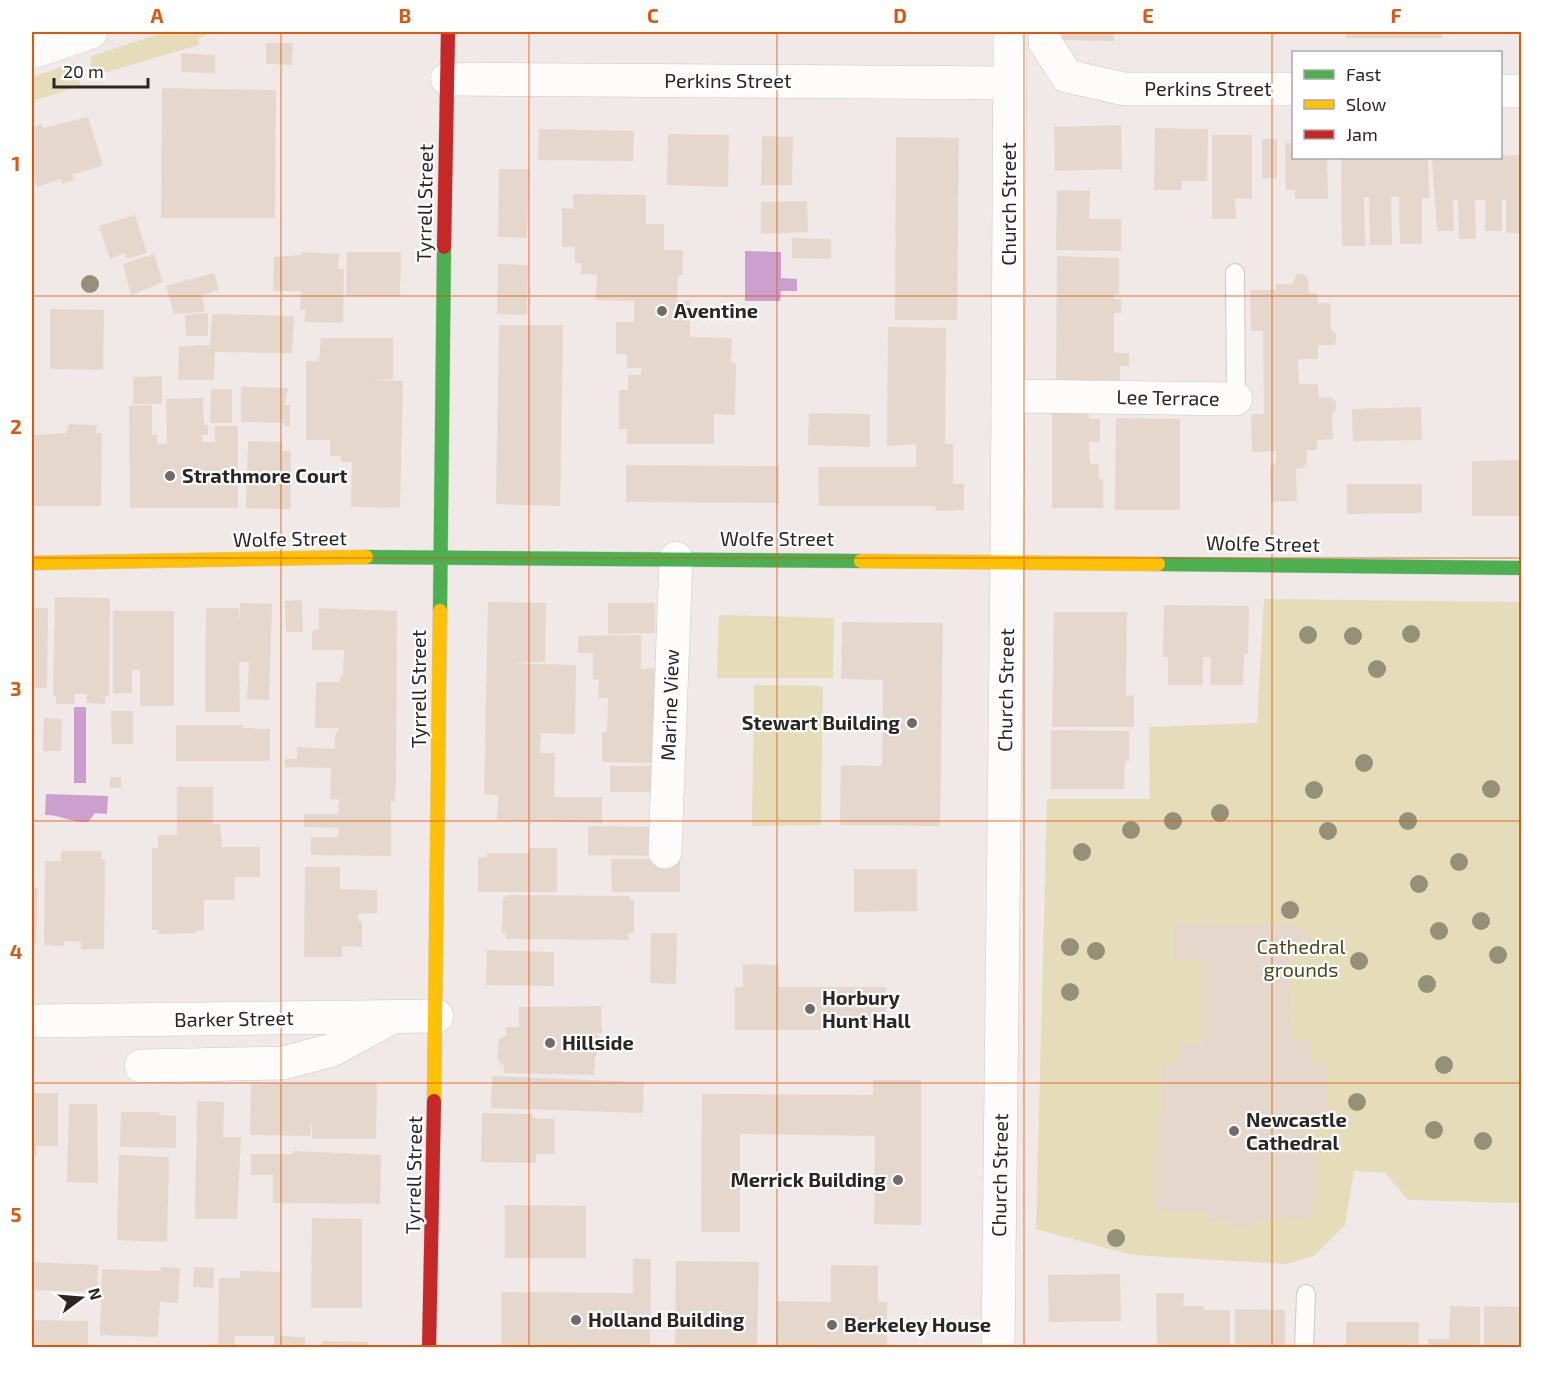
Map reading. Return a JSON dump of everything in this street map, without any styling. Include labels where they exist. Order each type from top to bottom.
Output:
[{"type":"street","points":[[32,52],[91,32]]},
{"type":"street","name":"Tyrrell Street","points":[[429,1347],[437,1016],[439,556],[448,32]]},
{"type":"street","name":"Church Street","points":[[998,1347],[1007,560],[1010,32]]},
{"type":"street","name":"Perkins Street","points":[[1045,32],[1045,42],[1067,76],[1124,88],[1292,88]]},
{"type":"street","name":"Perkins Street","points":[[447,79],[1009,84]]},
{"type":"street","points":[[1502,91],[1521,91]]},
{"type":"street","name":"Lee Terrace","points":[[1008,396],[1236,399]]},
{"type":"street","name":"Wolfe Street","points":[[32,563],[439,556],[1007,560],[1521,568]]},
{"type":"street","name":"Marine View","points":[[665,852],[676,558]]},
{"type":"street","name":"Barker Street","points":[[32,1021],[437,1016]]},
{"type":"street","points":[[141,1066],[283,1063],[332,1050],[393,1017]]},
{"type":"lane","name":"Lee Terrace","points":[[1235,273],[1236,399]]},
{"type":"lane","points":[[1304,1347],[1306,1294]]},
{"type":"green space","points":[[165,32],[216,32],[198,38],[199,45],[93,76],[90,65],[92,56]]},
{"type":"green space","points":[[74,63],[81,86],[32,101],[32,77]]},
{"type":"green space","name":"Cathedral grounds","points":[[1264,599],[1521,602],[1521,1203],[1408,1200],[1385,1173],[1354,1171],[1345,1225],[1314,1256],[1287,1264],[1132,1255],[1036,1229],[1047,799],[1150,799],[1149,727],[1257,723]]},
{"type":"green space","points":[[719,615],[834,618],[833,678],[717,678]]},
{"type":"green space","points":[[754,685],[823,686],[821,825],[752,826]]},
{"type":"shaded area","points":[[745,251],[781,252],[781,278],[797,279],[797,291],[781,291],[780,301],[745,301]]},
{"type":"shaded area","points":[[74,707],[86,707],[86,783],[74,783]]},
{"type":"shaded area","points":[[46,794],[108,796],[107,814],[95,813],[88,822],[45,815]]},
{"type":"building","points":[[1062,32],[1114,32],[1114,41],[1062,40]]},
{"type":"building","points":[[1346,32],[1442,32],[1442,38],[1346,38]]},
{"type":"building","points":[[266,43],[293,43],[292,65],[266,64]]},
{"type":"building","points":[[181,53],[215,55],[215,73],[181,72]]},
{"type":"building","points":[[162,88],[276,90],[275,218],[161,218]]},
{"type":"building","points":[[88,117],[103,165],[72,175],[74,180],[62,184],[61,179],[37,187],[32,170],[32,128],[42,124],[43,128]]},
{"type":"building","points":[[1121,125],[1122,169],[1055,171],[1054,127]]},
{"type":"building","points":[[1155,128],[1208,129],[1207,181],[1182,181],[1182,190],[1154,190]]},
{"type":"building","points":[[539,129],[634,131],[633,161],[538,160]]},
{"type":"building","points":[[668,134],[729,135],[728,187],[667,185]]},
{"type":"building","points":[[1212,135],[1252,135],[1252,199],[1235,198],[1236,219],[1212,219]]},
{"type":"building","points":[[762,136],[793,137],[792,185],[761,185]]},
{"type":"building","points":[[896,137],[959,138],[957,320],[895,320]]},
{"type":"building","points":[[1262,139],[1277,139],[1277,178],[1262,178]]},
{"type":"building","points":[[1285,143],[1292,143],[1292,159],[1327,159],[1328,199],[1295,199],[1295,190],[1286,190]]},
{"type":"building","points":[[1521,155],[1521,233],[1506,233],[1506,200],[1502,200],[1502,231],[1485,231],[1485,200],[1475,200],[1476,239],[1459,239],[1458,200],[1453,200],[1454,231],[1437,231],[1432,159],[1502,159],[1502,156]]},
{"type":"building","points":[[1341,159],[1428,159],[1429,198],[1422,198],[1422,244],[1400,244],[1399,197],[1391,196],[1392,245],[1370,245],[1369,197],[1364,197],[1365,246],[1342,246]]},
{"type":"building","points":[[499,169],[529,169],[527,238],[498,237]]},
{"type":"building","points":[[1057,190],[1090,191],[1089,219],[1121,219],[1121,251],[1056,250]]},
{"type":"building","name":"Aventine","points":[[573,194],[646,195],[646,224],[664,224],[664,250],[683,250],[683,274],[678,276],[677,301],[690,301],[690,337],[732,338],[731,362],[736,364],[735,415],[714,414],[714,444],[627,444],[627,429],[619,429],[619,390],[628,390],[628,375],[641,375],[641,368],[627,368],[627,354],[616,354],[616,322],[634,322],[634,301],[596,300],[597,274],[581,274],[581,263],[575,263],[575,247],[562,247],[562,208],[573,209]]},
{"type":"building","points":[[807,201],[808,232],[761,234],[761,202]]},
{"type":"building","points":[[135,215],[147,253],[127,259],[125,253],[110,259],[99,226]]},
{"type":"building","points":[[792,238],[831,239],[831,259],[792,258]]},
{"type":"building","points":[[301,252],[339,254],[338,269],[344,269],[343,323],[304,322],[306,310],[300,310],[301,291],[273,291],[274,257],[301,255]]},
{"type":"building","points":[[347,252],[401,252],[400,296],[346,296]]},
{"type":"building","points":[[154,254],[163,282],[131,295],[123,264]]},
{"type":"building","points":[[1057,256],[1119,258],[1119,294],[1115,294],[1114,299],[1121,299],[1121,313],[1114,313],[1114,353],[1129,353],[1129,366],[1120,366],[1120,384],[1056,383]]},
{"type":"building","points":[[498,264],[528,265],[527,315],[497,314]]},
{"type":"building","points":[[214,273],[219,290],[202,295],[205,312],[174,314],[166,286]]},
{"type":"building","points":[[1297,274],[1304,274],[1308,279],[1309,293],[1317,293],[1318,303],[1331,303],[1331,329],[1336,335],[1336,342],[1332,345],[1318,345],[1318,359],[1298,359],[1299,384],[1318,384],[1319,398],[1331,397],[1336,402],[1336,409],[1332,413],[1333,439],[1317,440],[1317,450],[1307,450],[1307,463],[1303,468],[1296,469],[1297,501],[1271,502],[1270,467],[1276,462],[1276,451],[1252,452],[1251,414],[1264,414],[1263,331],[1251,331],[1250,290],[1276,290],[1276,284],[1292,284]]},
{"type":"building","points":[[50,309],[104,310],[103,370],[50,369]]},
{"type":"building","points":[[208,313],[208,336],[186,336],[185,315]]},
{"type":"building","points":[[212,314],[294,316],[292,353],[215,352],[214,380],[178,380],[179,346],[210,345]]},
{"type":"building","points":[[499,325],[563,325],[560,506],[496,504]]},
{"type":"building","points":[[888,327],[946,328],[945,444],[953,444],[953,484],[964,484],[964,510],[936,511],[935,506],[819,506],[818,467],[916,467],[916,444],[887,446]]},
{"type":"building","points":[[321,338],[393,338],[393,379],[371,380],[403,381],[400,508],[351,507],[352,462],[341,462],[341,456],[330,456],[330,440],[306,440],[306,361],[319,361]]},
{"type":"building","points":[[162,376],[162,404],[133,404],[133,377]]},
{"type":"building","points":[[241,387],[288,388],[285,405],[290,405],[290,426],[285,426],[284,423],[241,422]]},
{"type":"building","points":[[211,389],[232,389],[232,423],[210,423]]},
{"type":"building","name":"Strathmore Court","points":[[203,398],[204,425],[208,425],[208,434],[202,435],[202,442],[215,442],[215,426],[238,426],[238,508],[130,508],[129,406],[152,405],[152,435],[157,435],[157,444],[167,444],[166,399]]},
{"type":"building","points":[[1052,401],[1089,401],[1089,419],[1100,419],[1100,442],[1089,442],[1090,464],[1099,464],[1099,479],[1103,479],[1103,508],[1052,508]]},
{"type":"building","points":[[1421,407],[1422,440],[1353,441],[1352,409]]},
{"type":"building","points":[[809,413],[870,414],[870,447],[808,445]]},
{"type":"building","points":[[1116,418],[1180,419],[1180,510],[1115,510]]},
{"type":"building","points":[[69,424],[97,425],[96,433],[102,433],[101,506],[32,506],[32,435],[66,433]]},
{"type":"building","points":[[248,441],[282,442],[282,451],[291,451],[291,509],[246,508]]},
{"type":"building","points":[[1521,460],[1521,516],[1472,516],[1472,461]]},
{"type":"building","points":[[626,465],[779,466],[779,503],[626,502]]},
{"type":"building","points":[[1347,484],[1422,484],[1422,513],[1347,514]]},
{"type":"building","points":[[55,597],[110,598],[109,696],[105,696],[105,704],[86,703],[87,694],[74,694],[75,704],[56,704],[56,696],[53,696]]},
{"type":"building","points":[[302,600],[303,632],[286,632],[285,601]]},
{"type":"building","points":[[488,602],[546,603],[545,662],[508,663],[576,665],[575,734],[541,733],[540,753],[555,753],[554,797],[602,797],[602,823],[497,820],[498,795],[484,794]]},
{"type":"building","points":[[240,603],[272,604],[269,700],[247,699],[249,662],[239,662],[240,712],[205,712],[206,608],[239,608],[240,622]]},
{"type":"building","points":[[608,603],[655,603],[655,633],[608,634]]},
{"type":"building","points":[[1164,605],[1249,606],[1248,654],[1244,654],[1243,685],[1210,685],[1211,657],[1203,657],[1203,685],[1168,685],[1168,657],[1163,657]]},
{"type":"building","points":[[32,608],[48,608],[47,688],[32,688]]},
{"type":"building","points":[[319,608],[397,611],[396,771],[395,802],[391,801],[391,856],[311,855],[311,837],[338,837],[339,828],[304,827],[304,814],[338,814],[339,800],[330,799],[331,768],[285,767],[285,759],[297,759],[297,747],[335,749],[335,735],[339,728],[315,728],[316,682],[340,682],[340,676],[343,676],[344,650],[312,650],[312,631],[319,629]]},
{"type":"building","points":[[113,611],[174,611],[174,706],[140,706],[140,670],[132,670],[132,693],[113,693]]},
{"type":"building","points":[[1054,612],[1127,612],[1126,696],[1134,695],[1134,727],[1052,727]]},
{"type":"building","name":"Stewart Building","points":[[842,622],[943,623],[940,826],[840,825],[841,765],[882,766],[883,680],[841,679]]},
{"type":"building","points":[[641,635],[641,669],[656,668],[655,763],[602,762],[602,732],[607,732],[608,698],[598,698],[599,680],[593,679],[593,653],[578,653],[578,636]]},
{"type":"building","points":[[111,711],[133,711],[133,744],[112,744]]},
{"type":"building","points":[[44,718],[62,719],[61,751],[43,751]]},
{"type":"building","points":[[176,725],[243,725],[243,728],[270,729],[270,761],[176,761]]},
{"type":"building","points":[[1051,730],[1129,731],[1129,761],[1125,761],[1124,789],[1051,789]]},
{"type":"building","points":[[610,766],[658,766],[658,792],[610,792]]},
{"type":"building","points":[[110,777],[121,777],[121,788],[110,788]]},
{"type":"building","points":[[177,787],[213,787],[213,824],[220,824],[222,847],[260,847],[260,877],[235,877],[235,900],[204,900],[204,930],[196,931],[196,933],[158,934],[159,930],[152,930],[152,848],[158,848],[158,835],[177,835]]},
{"type":"building","points":[[588,826],[655,827],[655,856],[588,855]]},
{"type":"building","points":[[529,848],[557,848],[557,892],[478,892],[478,857],[487,857],[487,853],[529,853]]},
{"type":"building","points":[[61,851],[102,851],[101,859],[105,859],[104,949],[81,949],[81,942],[64,941],[64,946],[44,945],[45,861],[61,861]]},
{"type":"building","points":[[611,859],[680,859],[680,892],[612,892]]},
{"type":"building","points":[[305,867],[340,867],[340,889],[377,890],[377,913],[358,914],[359,921],[362,921],[362,947],[342,946],[342,957],[304,957]]},
{"type":"building","points":[[854,869],[917,869],[917,911],[854,912]]},
{"type":"building","points":[[32,888],[38,888],[36,945],[32,948]]},
{"type":"building","points":[[509,895],[630,896],[630,900],[634,900],[634,933],[628,933],[629,940],[506,939],[507,933],[502,934],[503,898]]},
{"type":"building","name":"Newcastle Cathedral","points":[[1175,924],[1291,925],[1301,929],[1307,938],[1307,946],[1302,953],[1290,958],[1291,1041],[1311,1041],[1311,1065],[1328,1064],[1328,1115],[1301,1115],[1301,1145],[1315,1145],[1315,1202],[1310,1214],[1302,1220],[1291,1219],[1281,1213],[1274,1220],[1254,1221],[1247,1228],[1235,1229],[1227,1220],[1210,1221],[1204,1212],[1156,1212],[1157,1116],[1162,1116],[1162,1065],[1180,1065],[1180,1044],[1203,1044],[1203,959],[1174,959]]},
{"type":"building","points":[[651,933],[677,933],[676,984],[650,983]]},
{"type":"building","points":[[487,950],[554,952],[554,986],[486,985]]},
{"type":"building","name":"Horbury Hunt Hall","points":[[743,964],[778,965],[779,987],[886,987],[886,1030],[735,1030],[735,987],[743,987]]},
{"type":"building","name":"Hillside","points":[[601,1006],[602,1033],[594,1033],[601,1037],[601,1048],[595,1057],[594,1075],[504,1073],[504,1066],[497,1059],[499,1039],[506,1035],[506,1027],[519,1027],[519,1007]]},
{"type":"building","points":[[492,1076],[644,1082],[643,1113],[491,1108]]},
{"type":"building","name":"Merrick Building","points":[[873,1080],[921,1080],[921,1225],[874,1224],[875,1136],[740,1134],[740,1232],[701,1232],[702,1094],[873,1095]]},
{"type":"building","points":[[251,1083],[377,1083],[376,1139],[312,1139],[312,1119],[310,1136],[250,1135]]},
{"type":"building","points":[[32,1093],[58,1093],[58,1146],[36,1146],[37,1156],[32,1156]]},
{"type":"building","points":[[197,1101],[224,1102],[223,1137],[241,1137],[237,1219],[195,1219]]},
{"type":"building","points":[[69,1104],[97,1104],[98,1183],[67,1182]]},
{"type":"building","points":[[121,1112],[160,1112],[159,1115],[176,1116],[176,1148],[120,1147]]},
{"type":"building","points":[[482,1113],[533,1114],[533,1118],[555,1119],[555,1154],[536,1154],[536,1163],[481,1162]]},
{"type":"building","points":[[293,1151],[381,1155],[380,1204],[273,1203],[273,1175],[251,1175],[251,1154],[293,1154]]},
{"type":"building","points":[[119,1155],[169,1157],[167,1242],[117,1240]]},
{"type":"building","points":[[505,1205],[586,1206],[586,1258],[505,1258]]},
{"type":"building","points":[[312,1218],[362,1219],[362,1308],[311,1308]]},
{"type":"building","name":"Holland Building","points":[[633,1259],[651,1259],[650,1347],[501,1347],[501,1292],[633,1293]]},
{"type":"building","points":[[676,1261],[759,1262],[757,1347],[675,1347]]},
{"type":"building","points":[[32,1262],[98,1265],[97,1292],[32,1290]]},
{"type":"building","name":"Berkeley House","points":[[831,1265],[878,1266],[878,1302],[887,1302],[887,1347],[776,1347],[777,1301],[831,1302]]},
{"type":"building","points":[[161,1267],[180,1268],[178,1303],[160,1302],[158,1337],[100,1335],[102,1269],[161,1271]]},
{"type":"building","points":[[194,1267],[214,1268],[213,1288],[193,1287]]},
{"type":"building","points":[[240,1271],[280,1272],[280,1336],[305,1337],[305,1347],[274,1347],[274,1336],[235,1336],[235,1347],[218,1347],[219,1278],[240,1278]]},
{"type":"building","points":[[1120,1274],[1121,1321],[1049,1322],[1048,1275]]},
{"type":"building","points":[[1156,1293],[1184,1293],[1183,1306],[1204,1306],[1204,1310],[1230,1310],[1230,1347],[1157,1347]]},
{"type":"building","points":[[1450,1306],[1480,1307],[1480,1347],[1428,1347],[1428,1339],[1449,1339]]},
{"type":"building","points":[[1484,1306],[1521,1307],[1521,1347],[1484,1347]]},
{"type":"building","points":[[1235,1309],[1285,1310],[1285,1347],[1235,1347]]},
{"type":"building","points":[[32,1320],[88,1321],[88,1347],[32,1347]]},
{"type":"building","points":[[1346,1322],[1419,1322],[1419,1347],[1346,1347]]},
{"type":"building","points":[[322,1341],[368,1342],[368,1347],[322,1347]]},
{"type":"traffic: fast","points":[[440,611],[444,247]]},
{"type":"traffic: fast","points":[[366,557],[861,561]]},
{"type":"traffic: fast","points":[[1158,564],[1522,568]]},
{"type":"traffic: slow","points":[[32,563],[366,557]]},
{"type":"traffic: slow","points":[[861,561],[1158,564]]},
{"type":"traffic: slow","points":[[434,1101],[440,611]]},
{"type":"traffic: jam","points":[[444,247],[448,32]]},
{"type":"traffic: jam","points":[[429,1348],[434,1101]]},
{"type":"place","name":"Aventine","points":[[662,311]]},
{"type":"place","name":"Strathmore Court","points":[[170,476]]},
{"type":"place","name":"Stewart Building","points":[[912,723]]},
{"type":"place","name":"Horbury Hunt Hall","points":[[810,1009]]},
{"type":"place","name":"Hillside","points":[[550,1043]]},
{"type":"place","name":"Newcastle Cathedral","points":[[1234,1131]]},
{"type":"place","name":"Merrick Building","points":[[898,1180]]},
{"type":"place","name":"Holland Building","points":[[576,1320]]},
{"type":"place","name":"Berkeley House","points":[[832,1325]]}]
